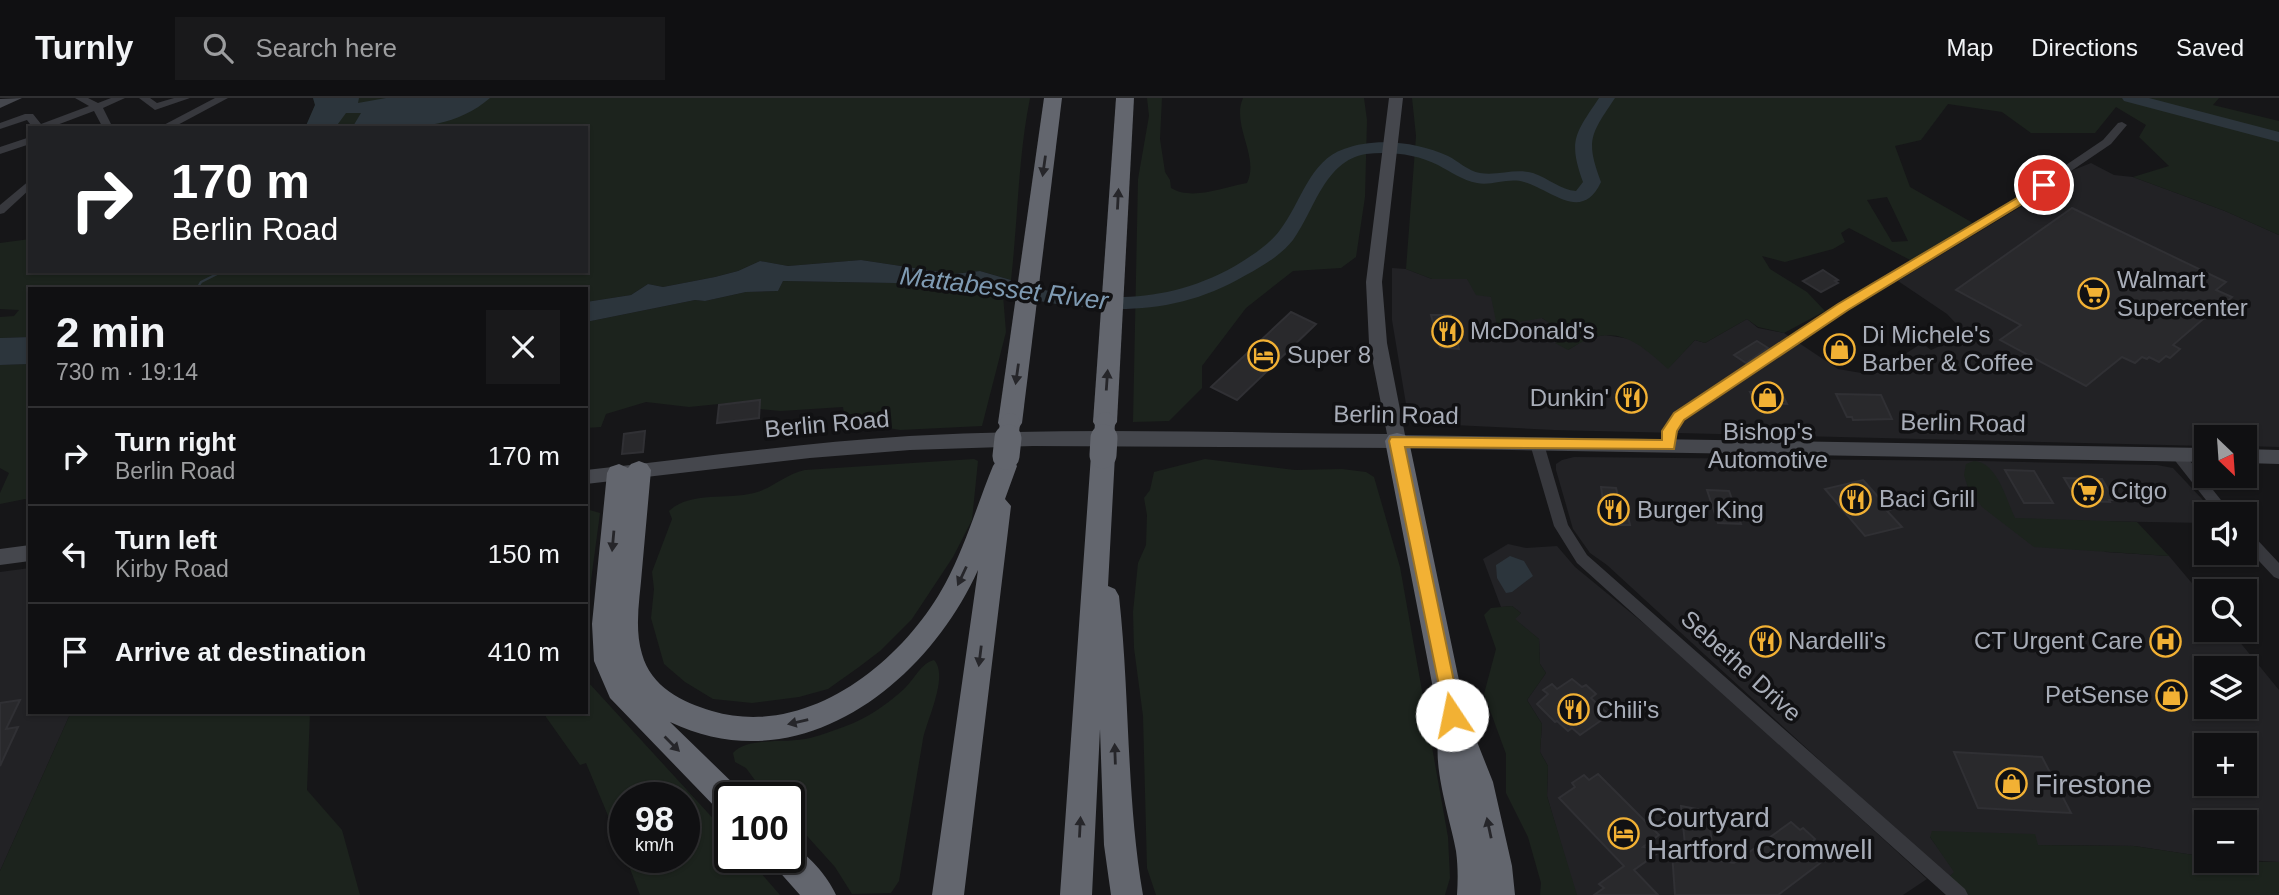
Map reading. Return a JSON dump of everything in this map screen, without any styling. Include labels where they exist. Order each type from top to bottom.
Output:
[{"type":"highway","points":[[948,895],[1053,98]]},
{"type":"highway","points":[[1076,895],[1125,98]]},
{"type":"highway","points":[[1397,441],[1452,715],[1478,782],[1497,866],[1499,895]]},
{"type":"highway","points":[[629,471],[624,624],[625,649],[631,669],[649,694],[680,713],[721,726],[754,729],[801,722],[835,710],[872,688],[906,658],[929,630],[957,588],[1005,461]]},
{"type":"highway","points":[[629,471],[606,624],[605,645],[610,668],[628,699],[714,785]]},
{"type":"highway","points":[[1098,532],[1112,654],[1119,845],[1127,895]]},
{"type":"highway","points":[[1452,715],[1452,756],[1472,858],[1473,895]]},
{"type":"highway","points":[[800,873],[820,895]]},
{"type":"main road","points":[[0,104],[15,98]]},
{"type":"main road","points":[[1396,98],[1394,133],[1375,254],[1374,305],[1380,356],[1397,441]]},
{"type":"main road","name":"Berlin Road","points":[[588,477],[798,452],[964,441],[1163,438],[2194,455]]},
{"type":"main road","points":[[2258,457],[2279,457]]},
{"type":"main road","points":[[0,557],[28,553]]},
{"type":"street","points":[[80,98],[97,106],[107,126]]},
{"type":"street","points":[[44,126],[120,98]]},
{"type":"street","points":[[144,98],[155,107],[185,98]]},
{"type":"street","points":[[167,126],[223,98]]},
{"type":"street","points":[[0,126],[29,116],[37,126]]},
{"type":"street","points":[[1669,445],[1670,431],[1679,416],[1843,307],[2014,205],[2107,142],[2122,125]]},
{"type":"street","points":[[0,151],[28,141]]},
{"type":"street","points":[[0,211],[5,200],[28,184]]},
{"type":"street","name":"Sebethe Drive","points":[[1537,444],[1561,526],[1582,559],[1959,895]]},
{"type":"street","points":[[2178,455],[2215,502]]},
{"type":"street","points":[[2257,549],[2279,573]]},
{"type":"shaded area","points":[[313,98],[1030,98],[1011,280],[980,271],[954,274],[861,260],[788,266],[760,261],[715,277],[663,287],[648,284],[631,295],[588,302],[588,287],[28,287],[28,337],[0,338],[0,317],[14,316],[19,310],[0,309],[0,243],[28,239],[28,273],[588,273],[588,126],[306,126],[315,105]]},
{"type":"shaded area","points":[[1147,98],[1162,98],[1160,139],[1165,172],[1171,188],[1179,192],[1198,193],[1247,183],[1250,163],[1240,119],[1243,98],[1364,98],[1367,120],[1365,197],[1356,257],[1341,268],[1293,271],[1246,308],[1202,366],[1202,388],[1169,421],[1133,422],[1138,179],[1149,116]]},
{"type":"shaded area","points":[[1412,98],[2219,98],[2213,105],[2279,121],[2279,235],[2225,211],[2133,177],[2169,166],[2139,137],[2146,125],[2116,107],[2095,133],[2031,133],[2002,112],[1948,104],[1921,140],[1895,146],[1910,187],[1973,223],[1912,261],[1849,228],[1841,233],[1845,242],[1833,249],[1785,262],[1762,256],[1770,269],[1807,292],[1825,311],[1784,333],[1758,327],[1747,319],[1705,343],[1695,340],[1668,369],[1644,349],[1621,337],[1597,337],[1568,350],[1555,343],[1570,337],[1542,318],[1497,326],[1491,297],[1476,295],[1467,279],[1432,279],[1406,269],[1416,136]],"holes":[[[1887,197],[1908,241],[1892,242],[1867,200]]]},
{"type":"shaded area","points":[[2091,163],[2114,175],[2133,177],[2225,211],[2279,235],[2279,447],[2258,446],[2258,425],[2194,425],[2194,446],[1554,430],[1433,424],[1420,421],[1410,413],[1406,404],[1392,320],[1392,268],[1406,269],[1432,279],[1467,279],[1491,297],[1542,318],[1571,337],[1568,350],[1587,338],[1605,335],[1631,339],[1643,345],[1668,368],[1695,340],[1705,343],[1747,319],[1758,328],[1784,333],[1838,369],[1873,375],[1922,343],[1931,350],[1966,334],[1947,314],[1898,281],[2050,189],[2071,171]]},
{"type":"shaded area","points":[[783,281],[895,283],[1003,295],[1006,332],[982,426],[900,430],[877,426],[871,418],[844,413],[843,407],[781,411],[760,409],[759,400],[689,407],[646,402],[606,414],[601,427],[588,428],[588,322],[695,300],[705,301],[746,292],[778,291]]},
{"type":"shaded area","points":[[28,364],[28,500],[0,504],[0,493],[9,473],[0,468],[0,365]]},
{"type":"shaded area","points":[[1574,457],[1981,461],[2157,465],[2173,468],[2205,502],[2194,502],[2194,523],[2026,520],[2106,552],[2169,556],[2194,586],[2194,642],[2240,642],[2251,656],[2194,656],[2194,719],[2257,719],[2257,663],[2279,690],[2279,862],[2257,861],[2257,810],[2194,810],[2194,855],[2134,846],[2038,845],[1930,837],[1955,872],[1948,878],[1607,565],[1590,553],[1573,529],[1556,464]]},
{"type":"shaded area","points":[[974,459],[978,461],[972,520],[953,557],[912,619],[880,651],[828,689],[799,697],[752,703],[713,699],[685,682],[664,664],[651,618],[654,589],[652,572],[672,519],[669,511],[678,505],[698,498],[754,493],[805,470]]},
{"type":"shaded area","points":[[1205,459],[1295,470],[1342,469],[1366,472],[1374,477],[1400,567],[1448,837],[1450,878],[1445,895],[1156,895],[1147,868],[1143,716],[1134,648],[1133,612],[1138,563],[1146,545],[1147,515],[1144,498],[1150,490],[1154,472]]},
{"type":"shaded area","points":[[1974,461],[1982,463],[1995,474],[2015,518],[2137,522],[2169,556],[2034,547],[1982,507],[1968,488],[1964,475],[1966,464]]},
{"type":"shaded area","points":[[588,510],[600,513],[588,603]]},
{"type":"shaded area","points":[[1508,544],[1526,548],[1557,546],[1575,567],[1675,649],[1927,879],[1903,895],[1576,895],[1547,796],[1548,766],[1540,752],[1542,724],[1527,700],[1546,673],[1540,664],[1539,639],[1514,619],[1521,613],[1512,606],[1501,607],[1483,559]]},
{"type":"shaded area","points":[[28,568],[28,714],[70,714],[0,871],[0,572]]},
{"type":"shaded area","points":[[1512,606],[1521,613],[1515,619],[1539,639],[1540,664],[1546,673],[1527,700],[1542,724],[1540,752],[1548,766],[1547,796],[1577,895],[1540,895],[1541,883],[1528,837],[1506,793],[1506,754],[1484,694],[1496,649],[1484,615],[1491,608]]},
{"type":"shaded area","points":[[934,660],[938,667],[938,687],[923,739],[899,881],[891,893],[852,894],[835,867],[805,834],[805,782],[756,782],[746,768],[735,762],[733,753],[748,744],[801,740],[854,723],[891,700]]},
{"type":"shaded area","points":[[588,682],[680,782],[609,782],[609,818],[586,763],[580,765],[546,714],[588,714]]},
{"type":"shaded area","points":[[70,714],[310,714],[307,790],[342,830],[360,895],[0,895],[0,871]]},
{"type":"shaded area","points":[[700,804],[714,820],[714,873],[761,873],[780,895],[640,895],[632,873],[700,873]]},
{"type":"shaded area","points":[[1932,831],[2035,834],[2038,845],[2134,846],[2194,855],[2194,873],[2257,873],[2257,862],[2279,862],[2279,895],[1967,895],[1948,878],[1954,872],[1930,837]]},
{"type":"water","points":[[313,98],[359,98],[358,103],[386,98],[490,98],[459,117],[424,126],[353,126],[361,113],[346,113],[336,126],[306,126],[315,105]]},
{"type":"water","points":[[861,260],[954,274],[980,271],[1011,280],[1003,295],[894,283],[783,281],[778,291],[746,292],[705,301],[695,300],[588,322],[588,302],[631,295],[648,284],[663,287],[715,277],[760,261],[788,266]]},
{"type":"water","points":[[28,337],[28,364],[0,365],[0,338]]},
{"type":"water","points":[[1510,556],[1524,561],[1533,576],[1512,592],[1506,593],[1497,578],[1496,565]]},
{"type":"building","name":"Walmart Supercenter","points":[[2072,208],[2226,282],[2216,290],[2232,297],[2220,307],[2227,310],[2217,318],[2209,314],[2173,345],[2180,349],[2170,358],[2166,356],[2159,362],[2142,357],[2135,363],[2122,357],[2086,386],[2000,340],[2021,325],[1956,290]]},
{"type":"building","points":[[1823,270],[1838,280],[1835,281],[1838,283],[1821,292],[1803,281]]},
{"type":"building","name":"Super 8","points":[[1291,312],[1316,324],[1237,400],[1211,387]]},
{"type":"building","name":"McDonald's","points":[[1431,315],[1451,315],[1459,349],[1440,347]]},
{"type":"building","points":[[1757,341],[1768,348],[1746,363],[1734,355]]},
{"type":"building","name":"Bishop's Automotive","points":[[1750,392],[1781,392],[1787,404],[1756,403]]},
{"type":"building","points":[[1836,394],[1881,395],[1892,419],[1853,420],[1852,417],[1847,417]]},
{"type":"building","points":[[760,400],[759,418],[717,423],[719,405]]},
{"type":"building","points":[[645,431],[643,452],[622,454],[624,434]]},
{"type":"building","name":"Citgo","points":[[2005,470],[2034,471],[2053,503],[2024,503]]},
{"type":"building","name":"Citgo","points":[[2064,478],[2102,479],[2114,500],[2078,501]]},
{"type":"building","name":"Baci Grill","points":[[1863,480],[1902,527],[1865,536],[1825,489]]},
{"type":"building","name":"Burger King","points":[[1601,487],[1616,488],[1620,503],[1625,503],[1630,525],[1611,525],[1605,513]]},
{"type":"building","points":[[1707,490],[1729,491],[1741,524],[1718,523]]},
{"type":"building","name":"Chili's","points":[[1572,679],[1582,687],[1586,685],[1596,694],[1591,698],[1609,715],[1580,735],[1572,728],[1568,731],[1555,722],[1537,704],[1548,694],[1543,690],[1552,684],[1557,689]]},
{"type":"building","points":[[20,700],[6,729],[18,727],[0,766],[0,703]]},
{"type":"building","name":"Firestone","points":[[1954,752],[2042,757],[2071,813],[1978,808]]},
{"type":"building","points":[[1598,774],[1659,835],[1643,847],[1662,850],[1634,870],[1658,895],[1594,895],[1604,888],[1599,884],[1624,866],[1559,798],[1575,787],[1572,783],[1584,775],[1589,780]]},
{"type":"building","points":[[1681,806],[1708,811],[1714,860],[1734,863],[1791,822],[1815,839],[1811,843],[1827,858],[1778,895],[1675,895],[1672,852],[1686,854]]},
{"type":"waterway","name":"Mattabesset River","points":[[978,283],[1082,302],[1150,303],[1183,296],[1216,284],[1272,249],[1295,223],[1325,169],[1349,152],[1367,149],[1416,151],[1444,161],[1473,177],[1489,179],[1524,176],[1561,193],[1580,196],[1587,192],[1592,182],[1583,157],[1582,144],[1589,125],[1607,98]]},
{"type":"waterway","name":"Mattabesset River","points":[[2130,98],[2279,137]]},
{"type":"waterway","points":[[198,287],[201,282],[219,273]]},
{"type":"place","name":"Walmart Supercenter","points":[[2094,294]]},
{"type":"place","name":"McDonald's","points":[[1447,331]]},
{"type":"place","name":"Di Michele's Barber & Coffee","points":[[1839,349]]},
{"type":"place","name":"Super 8","points":[[1264,355]]},
{"type":"place","name":"Dunkin'","points":[[1632,398]]},
{"type":"place","name":"Bishop's Automotive","points":[[1768,398]]},
{"type":"place","name":"Citgo","points":[[2088,491]]},
{"type":"place","name":"Baci Grill","points":[[1856,499]]},
{"type":"place","name":"Burger King","points":[[1614,510]]},
{"type":"place","name":"Nardelli's","points":[[1765,641]]},
{"type":"place","name":"CT Urgent Care","points":[[2166,641]]},
{"type":"place","name":"PetSense","points":[[2172,695]]},
{"type":"place","name":"Chili's","points":[[1573,710]]},
{"type":"place","name":"Firestone","points":[[2012,784]]},
{"type":"place","name":"Courtyard Hartford Cromwell","points":[[1624,833]]},
{"type":"route","points":[[1452,715],[1397,441],[1669,445],[1670,431],[1679,416],[1843,307],[2044,185]]}]
